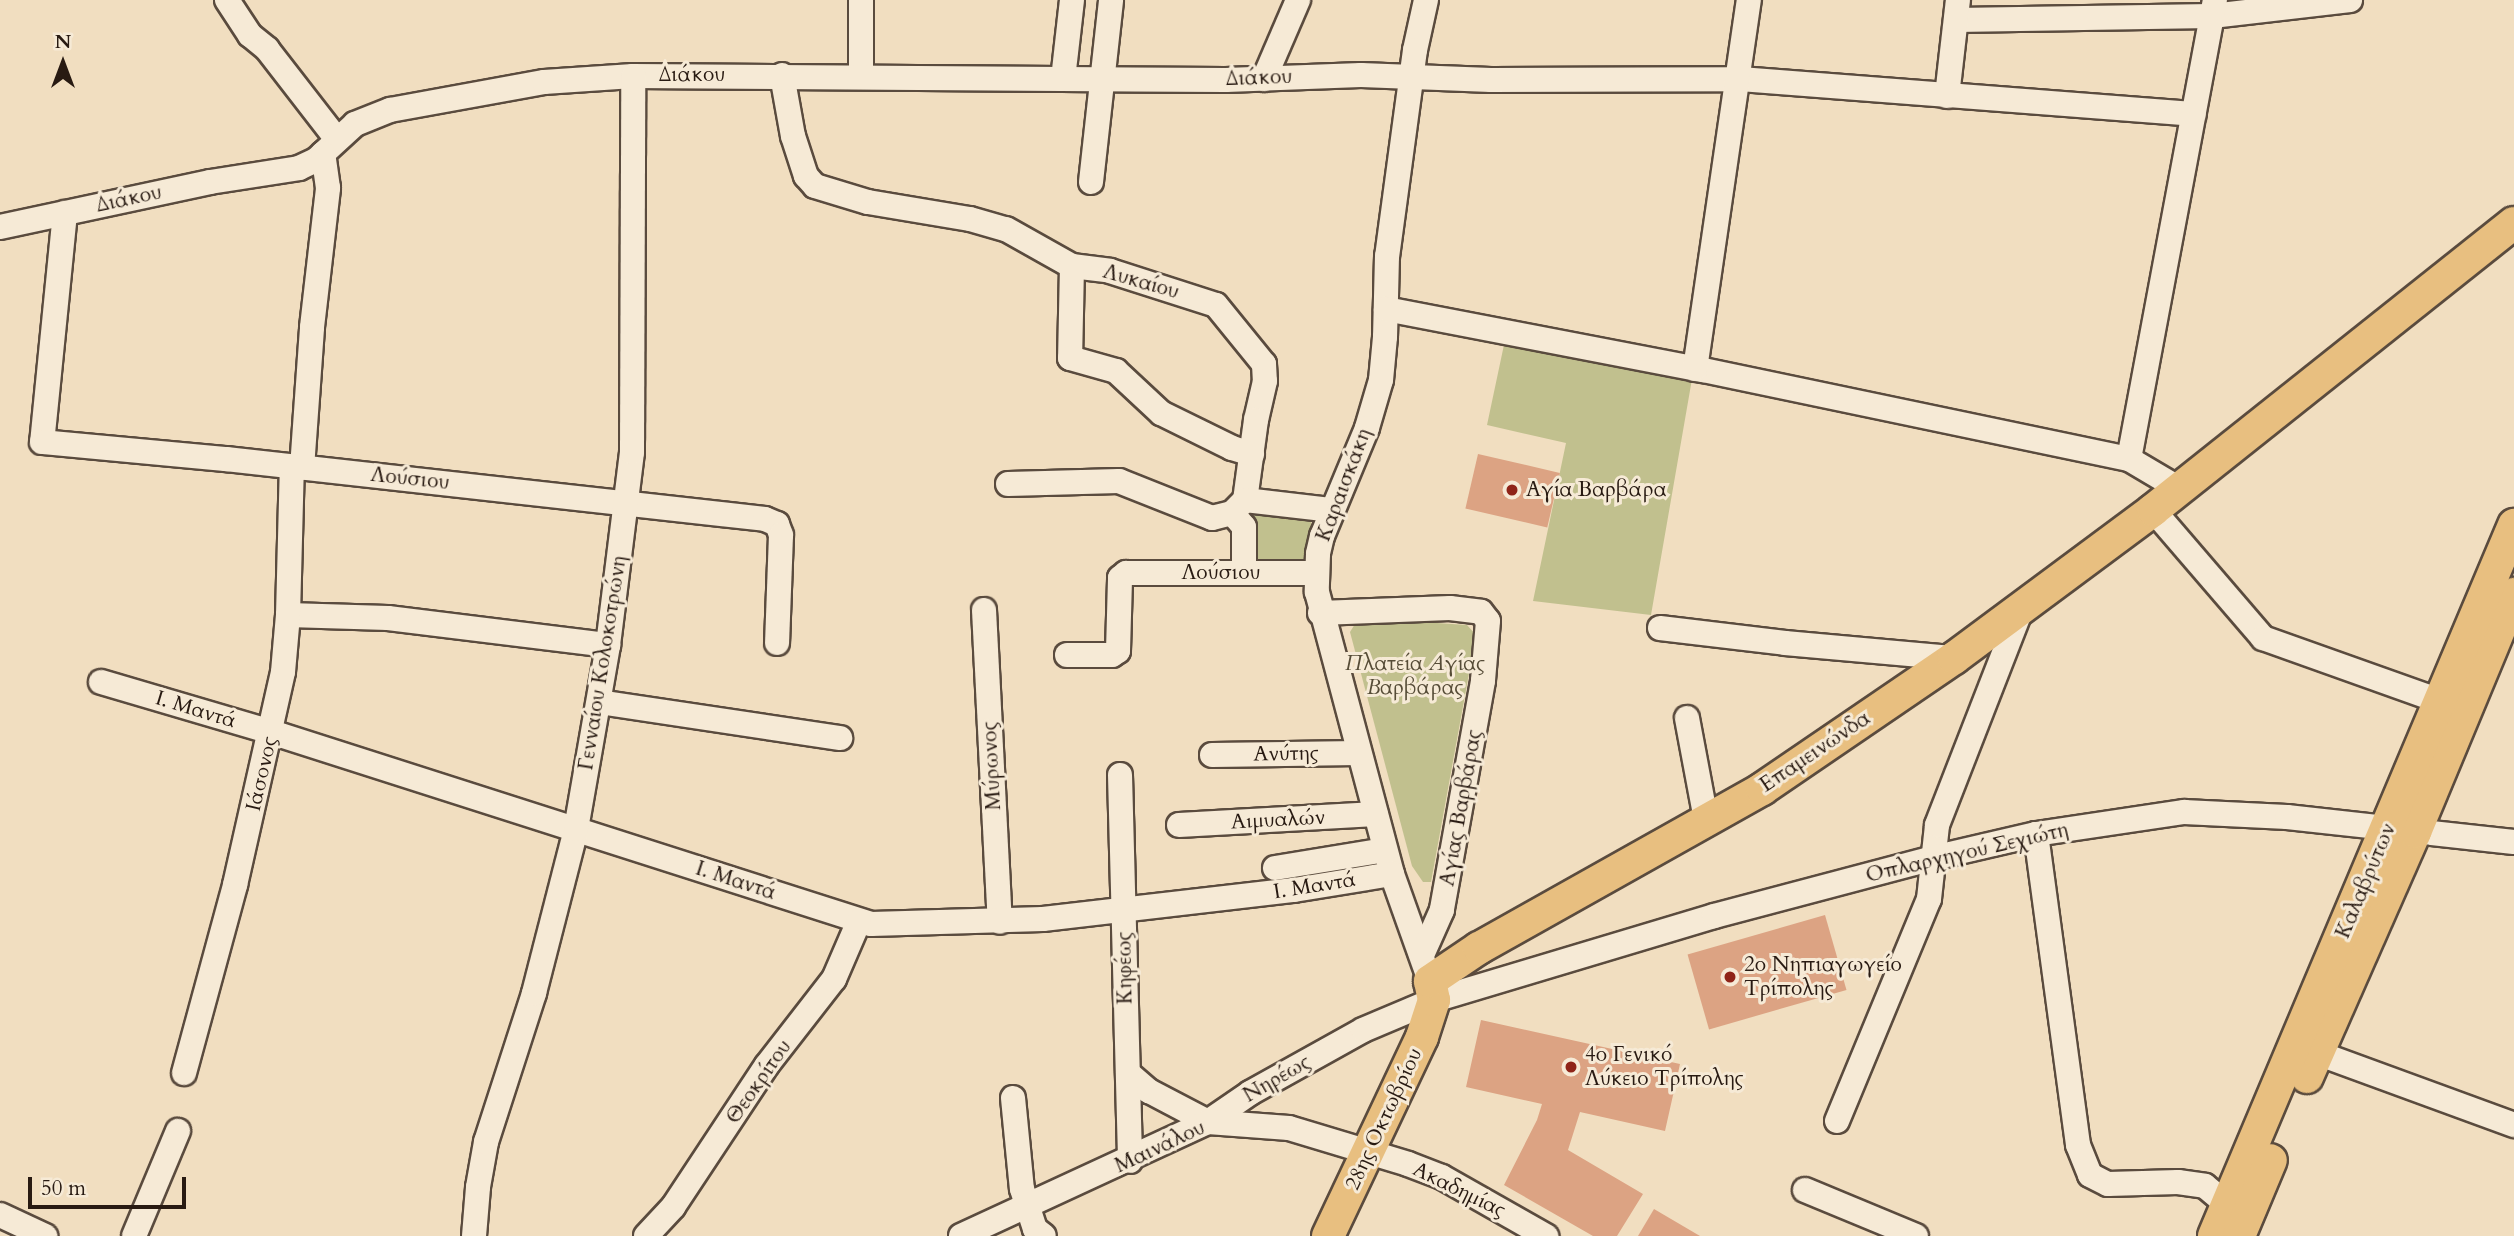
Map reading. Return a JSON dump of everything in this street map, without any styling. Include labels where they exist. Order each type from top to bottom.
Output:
[{"type":"main road","name":"Επαμεινώνδα","points":[[1429,979],[1479,948],[1762,789],[1954,658],[2153,510],[2514,223]]},
{"type":"main road","name":"Καλαβρύτων","points":[[2402,830],[2440,701],[2514,525]]},
{"type":"main road","name":"Καλαβρύτων","points":[[2214,1236],[2307,1049],[2402,830],[2514,594]]},
{"type":"main road","name":"28ης Οκτωβρίου","points":[[1328,1236],[1422,1037],[1429,979]]},
{"type":"main road","name":"Καλαβρύτων","points":[[2239,1236],[2307,1049]]},
{"type":"street","points":[[227,0],[242,25],[267,49],[329,146]]},
{"type":"street","points":[[861,75],[862,0]]},
{"type":"street","points":[[1063,79],[1072,0]]},
{"type":"street","points":[[1091,182],[1111,0]]},
{"type":"street","points":[[1264,79],[1298,0]]},
{"type":"street","name":"Καραισκάκη","points":[[1426,0],[1412,76],[1387,256],[1383,365],[1377,396],[1322,536],[1317,573],[1320,613],[1385,850],[1429,979]]},
{"type":"street","points":[[1695,369],[1749,0]]},
{"type":"street","points":[[1947,96],[1957,10],[2214,8],[2350,0]]},
{"type":"street","points":[[2129,459],[2214,8]]},
{"type":"street","name":"Λυκαίου","points":[[782,75],[793,136],[804,172],[816,186],[868,202],[970,219],[1006,229],[1072,266],[1110,271],[1216,305],[1264,364],[1265,381],[1252,454],[1239,506]]},
{"type":"street","name":"Διάκου","points":[[0,227],[210,182],[292,170],[312,163],[355,124],[390,110],[544,82],[633,76],[861,75],[1102,80],[1412,76],[1491,80],[1738,79],[2194,114]]},
{"type":"street","name":"Γενναίου Κολοκοτρώνη","points":[[474,1236],[478,1187],[486,1142],[534,993],[576,829],[608,645],[632,452],[633,76]]},
{"type":"street","name":"Ιάσονος","points":[[184,1073],[235,885],[283,673],[297,467],[328,188],[329,146]]},
{"type":"street","name":"Λούσιου","points":[[65,213],[42,442],[626,501],[765,519],[777,524],[782,556],[777,643]]},
{"type":"street","points":[[1072,266],[1070,358],[1116,371],[1161,413],[1232,449],[1252,454]]},
{"type":"street","points":[[1386,309],[1695,369],[2129,459],[2178,488]]},
{"type":"street","points":[[1008,484],[1119,481],[1212,518],[1239,506],[1332,510]]},
{"type":"street","points":[[1239,506],[1244,527],[1244,573]]},
{"type":"street","points":[[2153,510],[2263,638],[2440,701]]},
{"type":"street","name":"Λούσιου","points":[[1067,655],[1112,655],[1118,651],[1120,578],[1126,573],[1317,573]]},
{"type":"street","name":"Αγίας Βαρβάρας","points":[[1320,613],[1414,607],[1469,609],[1486,615],[1489,634],[1483,681],[1429,979]]},
{"type":"street","points":[[1837,1121],[1929,899],[1937,825],[2021,609]]},
{"type":"street","name":"Μύρωνος","points":[[984,610],[1000,922]]},
{"type":"street","points":[[288,615],[388,618],[608,645]]},
{"type":"street","points":[[1660,628],[1785,643],[1954,658]]},
{"type":"street","name":"Ι. Μαντά","points":[[101,682],[271,732],[859,921],[881,925],[1000,922],[1294,890],[1392,874]]},
{"type":"street","points":[[599,702],[840,738]]},
{"type":"street","points":[[1687,718],[1706,820]]},
{"type":"street","name":"Ανύτης","points":[[1212,755],[1359,753]]},
{"type":"street","name":"Κηφέως","points":[[1120,775],[1130,1161]]},
{"type":"street","name":"Οπλαρχηγού Σεχιώτη","points":[[1429,979],[1714,916],[1933,858],[2036,834],[2184,812],[2287,817],[2514,842]]},
{"type":"street","name":"Αιμυαλών","points":[[1179,825],[1376,814]]},
{"type":"street","points":[[2036,834],[2078,1145],[2090,1175],[2108,1184],[2178,1182],[2205,1186],[2228,1205]]},
{"type":"street","points":[[1275,868],[1385,850]]},
{"type":"street","points":[[1411,926],[1444,903]]},
{"type":"street","name":"Θεοκρίτου","points":[[646,1236],[695,1177],[767,1065],[834,979],[859,921]]},
{"type":"street","name":"Νηρέως","points":[[1208,1122],[1250,1093],[1363,1030],[1429,979]]},
{"type":"street","points":[[2307,1049],[2514,1125]]},
{"type":"street","points":[[1128,1073],[1149,1091],[1208,1122]]},
{"type":"street","points":[[1013,1098],[1027,1207],[1035,1229],[1044,1236]]},
{"type":"street","name":"Μαινάλου","points":[[961,1236],[1130,1161],[1208,1122],[1289,1128],[1368,1152]]},
{"type":"street","points":[[134,1236],[178,1131]]},
{"type":"street","name":"Ακαδημίας","points":[[1368,1152],[1442,1177],[1506,1225],[1546,1236]]},
{"type":"street","points":[[1805,1190],[1916,1236]]},
{"type":"street","points":[[0,1215],[45,1236]]},
{"type":"green space","points":[[1505,340],[1692,379],[1651,615],[1533,601],[1566,443],[1487,425]]},
{"type":"green space","points":[[1255,513],[1308,515],[1312,525],[1309,557],[1304,565],[1252,563],[1250,518]]},
{"type":"green space","name":"Πλατεία Αγίας Βαρβάρας","points":[[1407,621],[1467,625],[1476,635],[1431,882],[1423,882],[1412,866],[1350,632],[1355,624]]},
{"type":"building","name":"Αγία Βαρβάρα","points":[[1478,454],[1560,473],[1547,527],[1465,509]]},
{"type":"building","points":[[1825,915],[1846,990],[1709,1029],[1688,954]]},
{"type":"building","points":[[1481,1020],[1680,1064],[1665,1131],[1580,1112],[1568,1150],[1643,1194],[1617,1236],[1593,1236],[1504,1185],[1537,1120],[1542,1104],[1466,1087]]},
{"type":"building","points":[[1654,1209],[1700,1236],[1638,1236]]},
{"type":"place","name":"Αγία Βαρβάρα","points":[[1512,490]]},
{"type":"place","name":"2ο Νηπιαγωγείο Τρίπολης","points":[[1730,977]]},
{"type":"place","name":"4ο Γενικό Λύκειο Τρίπολης","points":[[1571,1067]]}]
